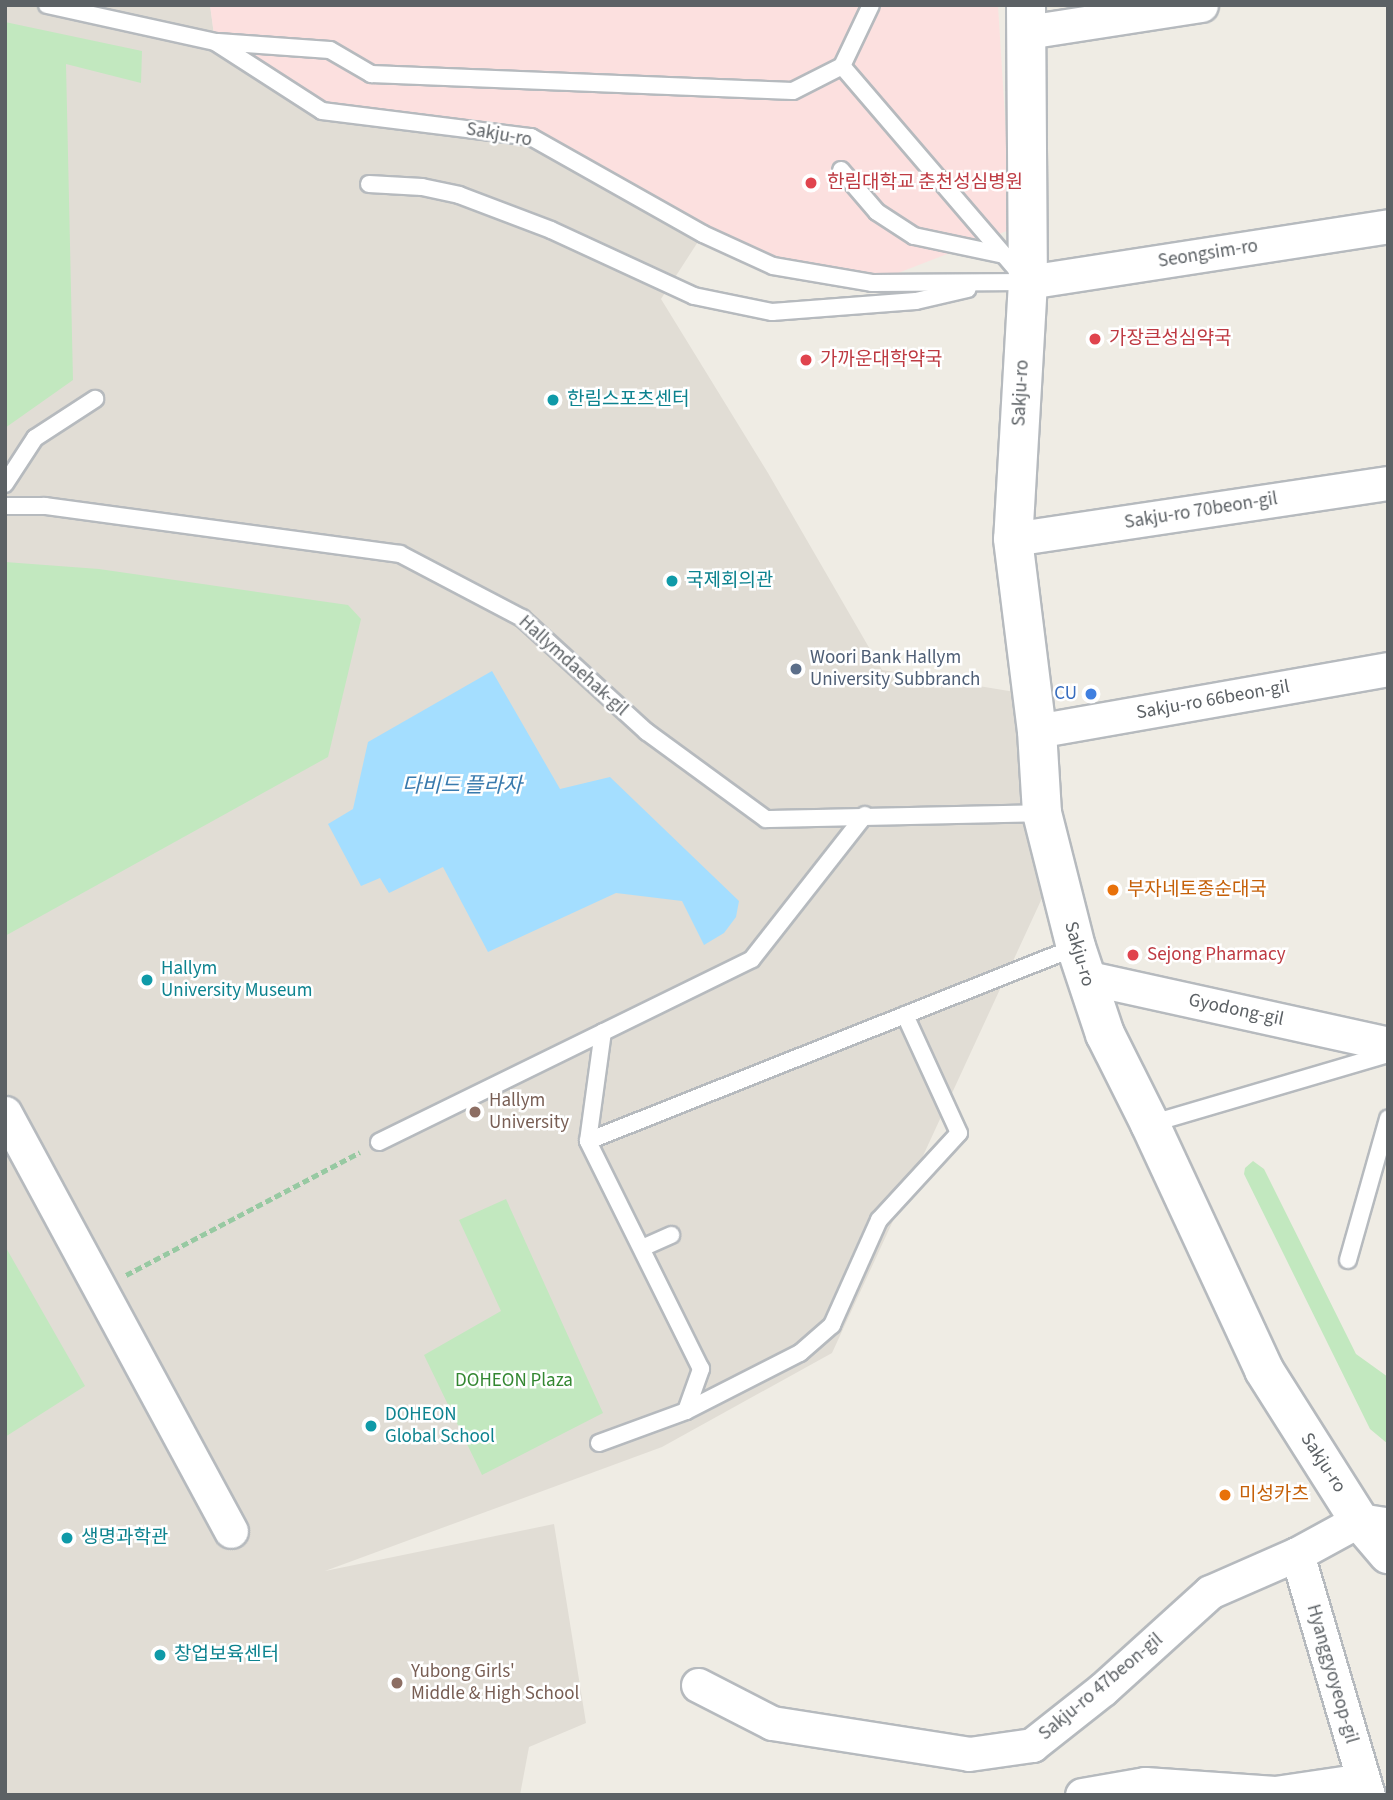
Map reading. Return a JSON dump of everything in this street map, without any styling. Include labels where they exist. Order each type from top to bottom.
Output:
[{"type":"street","points":[[1027,19],[1201,5]]},
{"type":"street","name":"Sakju-ro","points":[[1027,19],[1010,273],[1013,539],[1037,731],[1042,813],[1080,962],[1105,1034],[1150,1124],[1264,1370],[1373,1522],[1388,1554]]},
{"type":"street","name":"Seongsim-ro","points":[[1010,273],[1388,226]]},
{"type":"street","name":"Sakju-ro 70beon-gil","points":[[1013,539],[1388,483]]},
{"type":"street","name":"Sakju-ro 66beon-gil","points":[[1037,731],[1388,670]]},
{"type":"street","name":"Gyodong-gil","points":[[1080,962],[1388,1044]]},
{"type":"street","points":[[5,1113],[231,1531]]},
{"type":"street","name":"Sakju-ro 47beon-gil","points":[[698,1685],[772,1723],[969,1754],[1032,1745],[1103,1689],[1210,1592],[1373,1522]]},
{"type":"street","name":"Hyanggyoyeop-gil","points":[[1297,1554],[1366,1787]]},
{"type":"street","points":[[1082,1795],[1145,1784],[1275,1793],[1366,1787]]},
{"type":"lane","name":"Sakju-ro","points":[[47,5],[215,41],[322,111],[531,138],[703,234],[774,266],[872,283],[1010,273]]},
{"type":"lane","points":[[215,41],[330,50],[371,74],[793,91],[842,66],[871,5]]},
{"type":"lane","points":[[842,66],[1010,273]]},
{"type":"lane","points":[[841,170],[877,212],[914,236],[1010,273]]},
{"type":"lane","points":[[369,184],[422,187],[459,195],[551,230],[694,296],[772,312],[916,301],[1010,273]]},
{"type":"lane","points":[[5,484],[36,438],[95,400]]},
{"type":"lane","name":"Hallymdaehak-gil","points":[[5,506],[45,506],[400,554],[522,618],[647,732],[766,819],[1042,813]]},
{"type":"lane","points":[[379,1142],[751,959],[865,816]]},
{"type":"lane","points":[[588,1141],[905,1015],[1080,962]]},
{"type":"lane","points":[[599,1443],[686,1411],[800,1353],[832,1325],[878,1220],[959,1133],[905,1015]]},
{"type":"lane","points":[[603,1032],[588,1141],[701,1369],[686,1411]]},
{"type":"lane","points":[[1150,1124],[1388,1054]]},
{"type":"lane","points":[[1348,1260],[1388,1119]]},
{"type":"lane","points":[[642,1248],[671,1235]]},
{"type":"path","points":[[101,1289],[379,1142]]},
{"type":"shaded area","name":"Hallym University","points":[[5,5],[210,5],[215,42],[531,137],[703,234],[661,299],[768,473],[882,670],[1033,695],[1055,870],[832,1353],[662,1447],[325,1571],[554,1524],[586,1723],[529,1747],[520,1795],[5,1795]]},
{"type":"shaded area","name":"한림대학교 춘천성심병원","points":[[210,5],[998,5],[1012,229],[872,283],[773,266],[531,137],[322,111],[215,42]]},
{"type":"green space","points":[[5,22],[142,51],[141,83],[66,64],[73,380],[5,428]]},
{"type":"green space","points":[[5,562],[99,569],[348,605],[361,619],[328,757],[5,936]]},
{"type":"green space","points":[[1253,1161],[1264,1169],[1356,1354],[1388,1377],[1388,1444],[1370,1429],[1244,1174],[1245,1168]]},
{"type":"green space","name":"DOHEON Plaza","points":[[506,1199],[603,1413],[482,1475],[424,1355],[501,1311],[459,1220]]},
{"type":"green space","points":[[5,1246],[85,1386],[5,1437]]},
{"type":"water","name":"다비드 플라자","points":[[492,671],[560,789],[610,777],[739,901],[736,917],[724,933],[704,945],[682,901],[616,893],[488,952],[443,867],[389,893],[380,878],[361,886],[328,824],[353,809],[368,742]]},
{"type":"place","name":"한림대학교 춘천성심병원","points":[[811,183]]},
{"type":"place","name":"가장큰성심약국","points":[[1095,339]]},
{"type":"place","name":"가까운대학약국","points":[[806,360]]},
{"type":"place","name":"한림스포츠센터","points":[[553,400]]},
{"type":"place","name":"국제회의관","points":[[672,581]]},
{"type":"place","name":"Woori Bank Hallym University Subbranch","points":[[796,669]]},
{"type":"place","name":"CU","points":[[1091,694]]},
{"type":"place","name":"부자네토종순대국","points":[[1113,890]]},
{"type":"place","name":"Sejong Pharmacy","points":[[1133,955]]},
{"type":"place","name":"Hallym University Museum","points":[[147,980]]},
{"type":"place","name":"Hallym University","points":[[475,1112]]},
{"type":"place","name":"DOHEON Global School","points":[[371,1426]]},
{"type":"place","name":"미성카츠","points":[[1225,1495]]},
{"type":"place","name":"생명과학관","points":[[67,1538]]},
{"type":"place","name":"창업보육센터","points":[[160,1655]]},
{"type":"place","name":"Yubong Girls' Middle & High School","points":[[397,1683]]}]
